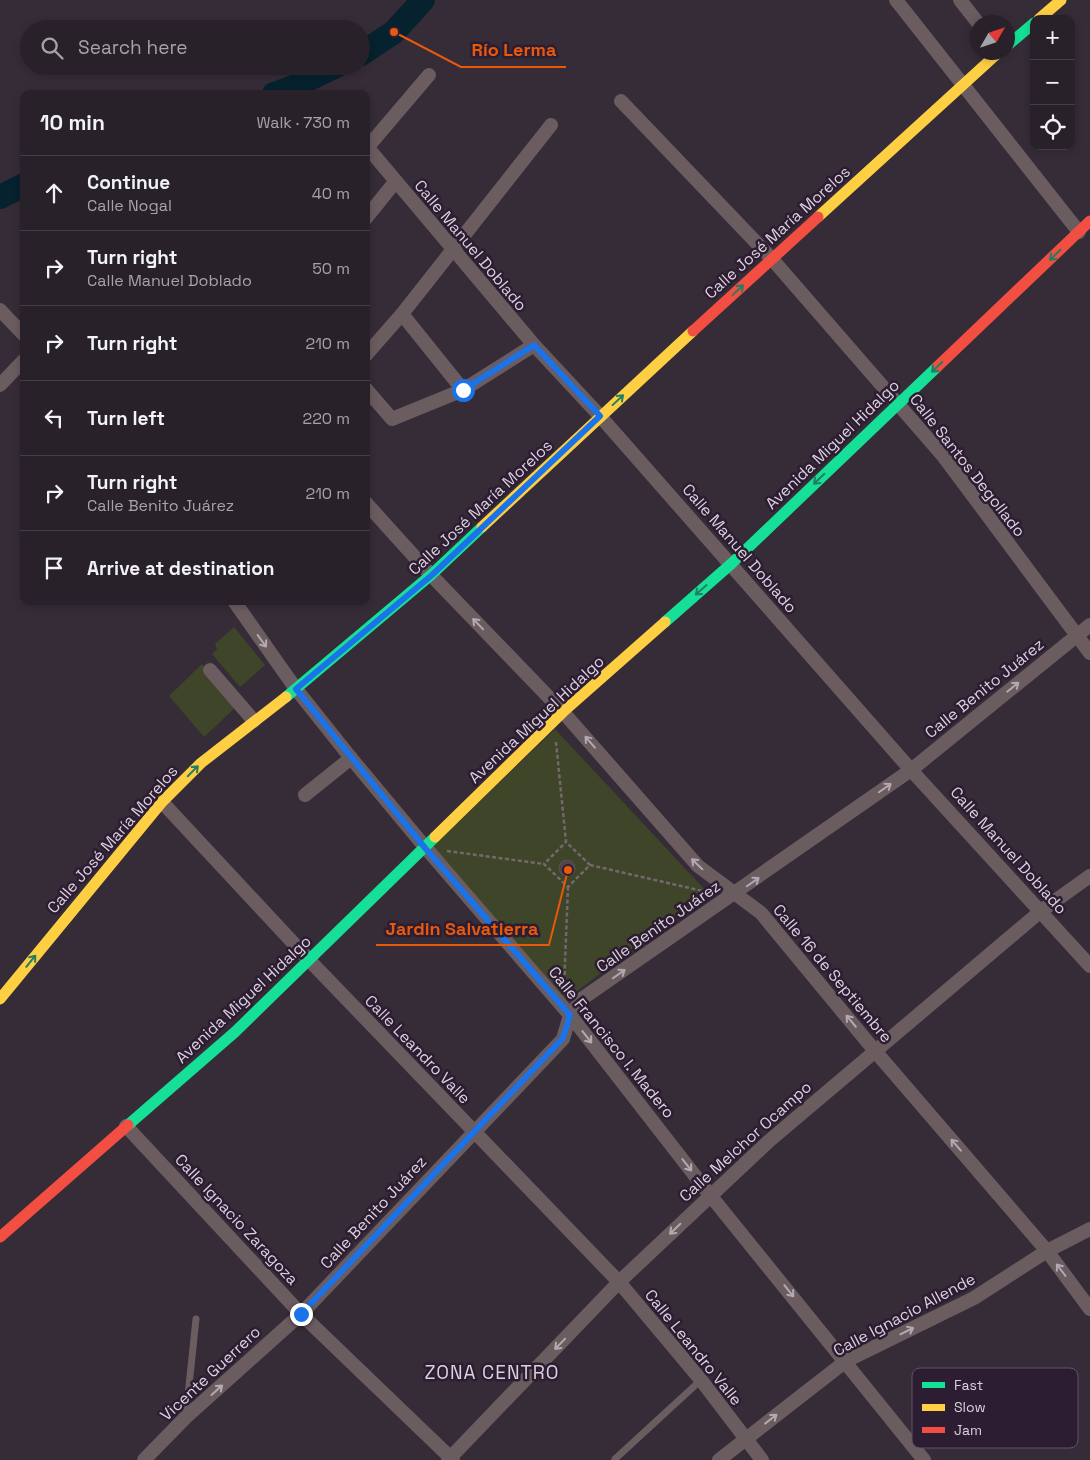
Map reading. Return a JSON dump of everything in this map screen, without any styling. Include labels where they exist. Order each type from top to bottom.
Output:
[{"type":"street","points":[[896,0],[1079,232]]},
{"type":"street","points":[[960,0],[972,15]]},
{"type":"street","points":[[1044,15],[1061,0]]},
{"type":"street","points":[[1015,39],[1030,26]]},
{"type":"street","name":"Calle José María Morelos","points":[[0,999],[162,802],[201,763],[296,689],[432,575],[600,416],[990,60]]},
{"type":"street","points":[[370,144],[429,75]]},
{"type":"street","name":"Calle Santos Degollado","points":[[621,101],[772,259],[944,457],[1090,653]]},
{"type":"street","points":[[370,350],[453,251],[551,125]]},
{"type":"street","name":"Calle Manuel Doblado","points":[[370,152],[534,345],[600,416],[911,770],[1090,966]]},
{"type":"street","points":[[370,213],[395,182]]},
{"type":"street","name":"Avenida Miguel Hidalgo","points":[[0,1237],[235,1032],[564,712],[731,564],[1090,221]]},
{"type":"street","points":[[0,310],[20,331]]},
{"type":"street","points":[[402,314],[463,390]]},
{"type":"street","points":[[370,394],[392,419],[463,390],[534,345]]},
{"type":"street","points":[[0,385],[20,364]]},
{"type":"street","name":"Calle 16 de Septiembre","points":[[370,507],[432,575],[564,712],[698,866],[761,913],[875,1051],[1047,1251],[1090,1309]]},
{"type":"street","name":"Calle Francisco I. Madero","points":[[237,605],[296,689],[351,758],[425,848],[570,1015],[710,1195],[912,1445]]},
{"type":"street","name":"Calle Benito Juárez","points":[[301,1314],[563,1038],[570,1015],[584,998],[911,770],[1090,625]]},
{"type":"street","points":[[210,670],[254,721]]},
{"type":"street","points":[[305,795],[351,758]]},
{"type":"street","name":"Calle Leandro Valle","points":[[162,802],[310,961],[619,1282],[701,1380],[762,1460]]},
{"type":"street","name":"Calle Melchor Ocampo","points":[[451,1459],[619,1282],[769,1141],[1041,911],[1090,876]]},
{"type":"street","name":"Calle Ignacio Zaragoza","points":[[126,1126],[301,1314],[451,1459]]},
{"type":"street","name":"Calle Ignacio Allende","points":[[719,1460],[846,1361],[974,1298],[1047,1251],[1090,1229]]},
{"type":"street","name":"Vicente Guerrero","points":[[144,1460],[186,1417],[301,1314]]},
{"type":"street","name":"Calle Francisco I. Madero","points":[[915,1448],[924,1460]]},
{"type":"lane","points":[[186,1417],[196,1319]]},
{"type":"lane","points":[[615,1459],[701,1380]]},
{"type":"path","points":[[556,738],[566,842],[590,865],[707,892]]},
{"type":"path","points":[[544,864],[566,842]]},
{"type":"path","points":[[440,850],[544,864],[568,887]]},
{"type":"path","points":[[563,993],[568,887],[590,865]]},
{"type":"green space","points":[[234,627],[265,665],[240,687],[212,654],[217,649],[215,644]]},
{"type":"green space","points":[[202,664],[239,704],[204,737],[169,696]]},
{"type":"green space","points":[[555,729],[707,892],[563,1002],[430,849]]},
{"type":"building","points":[[567,860],[575,868],[567,876],[559,868]]},
{"type":"waterway","points":[[370,48],[394,32],[423,0]]},
{"type":"waterway","points":[[285,90],[318,75]]},
{"type":"waterway","points":[[0,197],[20,187]]},
{"type":"traffic: fast","points":[[1015,39],[1030,26]]},
{"type":"traffic: fast","points":[[665,622],[731,564],[937,367]]},
{"type":"traffic: fast","points":[[286,697],[431,575],[482,527]]},
{"type":"traffic: fast","points":[[128,1125],[235,1032],[435,837]]},
{"type":"traffic: slow","points":[[1044,15],[1061,0]]},
{"type":"traffic: slow","points":[[818,217],[990,60]]},
{"type":"traffic: slow","points":[[482,527],[693,331]]},
{"type":"traffic: slow","points":[[435,837],[563,712],[665,622]]},
{"type":"traffic: slow","points":[[0,999],[162,802],[201,763],[286,697]]},
{"type":"traffic: jam","points":[[693,331],[818,217]]},
{"type":"traffic: jam","points":[[937,367],[1090,221]]},
{"type":"traffic: jam","points":[[0,1237],[128,1125]]},
{"type":"place","name":"Río Lerma","points":[[394,32]]},
{"type":"place","name":"Jardin Salvatierra","points":[[568,870]]},
{"type":"district","name":"ZONA CENTRO","points":[[492,1372]]},
{"type":"route","points":[[301,1314],[563,1038],[570,1015],[425,848],[296,689],[432,575],[600,416],[534,345],[463,390]]}]
